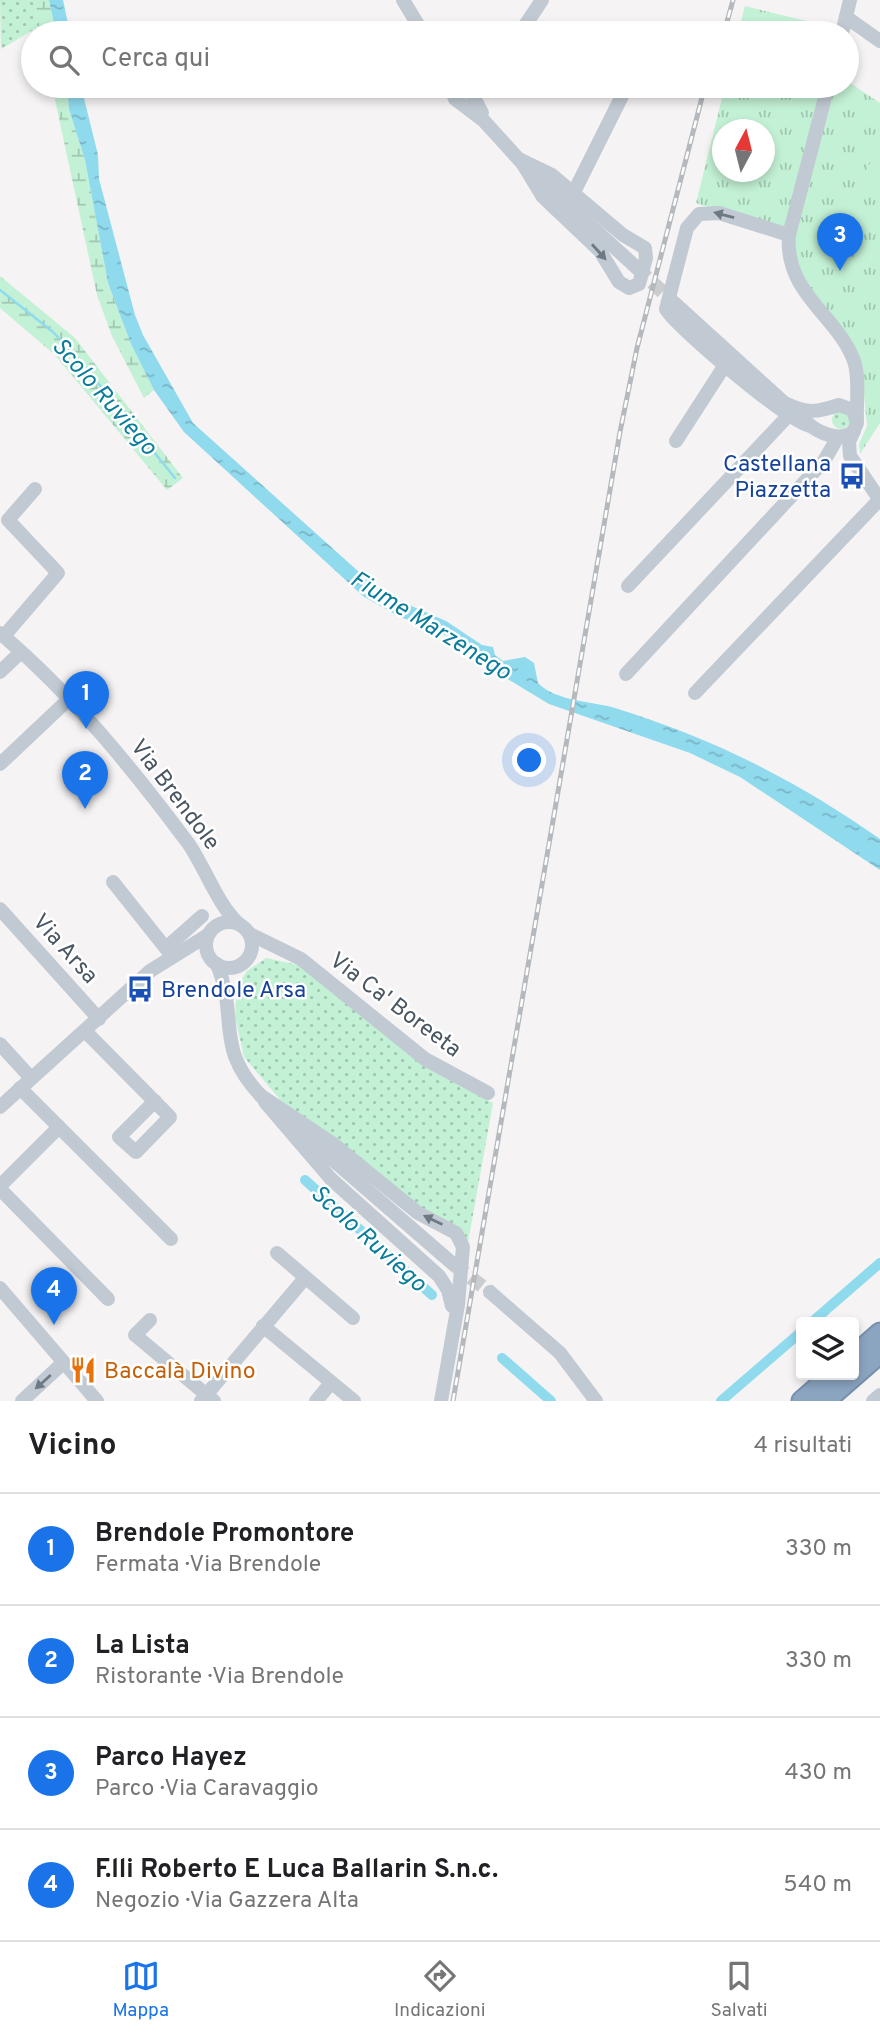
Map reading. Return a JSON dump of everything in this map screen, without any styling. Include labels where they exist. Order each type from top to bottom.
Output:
[{"type":"highway","points":[[859,1352],[880,1333]]},
{"type":"highway","points":[[825,1401],[880,1353]]},
{"type":"highway","points":[[802,1401],[826,1380]]},
{"type":"street","points":[[403,0],[416,21]]},
{"type":"street","points":[[528,21],[542,0]]},
{"type":"street","points":[[845,21],[850,0]]},
{"type":"street","points":[[846,17],[852,21]]},
{"type":"street","points":[[859,26],[880,41]]},
{"type":"street","points":[[467,98],[521,162],[637,268]]},
{"type":"street","points":[[575,192],[621,98]]},
{"type":"street","points":[[695,693],[880,500],[864,479],[849,451],[856,426],[856,383],[852,356],[792,266],[789,235],[825,98]]},
{"type":"street","points":[[521,162],[540,167],[575,192],[623,235],[645,248],[645,267],[637,286],[629,288],[619,282],[600,251],[543,197],[521,162]]},
{"type":"street","points":[[789,235],[712,212],[699,214],[687,228],[666,309],[726,365],[811,426],[832,437],[843,438],[856,426]]},
{"type":"street","points":[[671,300],[787,410],[810,412],[850,408],[856,426]]},
{"type":"street","points":[[676,442],[726,365]]},
{"type":"street","points":[[849,467],[824,421],[831,408],[856,383]]},
{"type":"street","points":[[628,586],[787,410]]},
{"type":"street","points":[[626,674],[822,464],[833,450],[832,437]]},
{"type":"street","points":[[822,464],[830,461],[849,467],[864,479]]},
{"type":"street","name":"Via Brendole","points":[[35,489],[8,520],[58,573],[2,634],[69,699],[172,822],[244,929]]},
{"type":"street","points":[[0,671],[21,652]]},
{"type":"street","points":[[0,764],[69,699]]},
{"type":"street","points":[[113,883],[171,952],[194,952],[225,967],[277,949]]},
{"type":"street","points":[[215,888],[218,912],[212,931],[213,960],[227,1005],[228,1032],[234,1058],[243,1075],[319,1167],[439,1276],[448,1290],[455,1321]]},
{"type":"street","name":"Via Arsa","points":[[0,909],[99,1018]]},
{"type":"street","points":[[0,1107],[171,952],[202,916]]},
{"type":"street","points":[[171,952],[227,922],[244,929],[252,942],[227,1005]]},
{"type":"street","name":"Via Ca' Boreeta","points":[[244,929],[277,949],[302,959],[425,1059],[488,1093]]},
{"type":"street","points":[[85,1031],[155,1101]]},
{"type":"street","points":[[0,1044],[25,1083],[59,1127],[171,1239]]},
{"type":"street","points":[[260,1095],[453,1264]]},
{"type":"street","points":[[260,1095],[331,1143],[418,1213],[456,1233],[463,1247],[455,1321],[441,1401]]},
{"type":"street","points":[[59,1127],[0,1188],[107,1299]]},
{"type":"street","points":[[277,1254],[353,1318]]},
{"type":"street","points":[[150,1320],[135,1335],[207,1399],[263,1326],[305,1278]]},
{"type":"street","points":[[0,1288],[97,1401]]},
{"type":"street","points":[[490,1292],[560,1353],[596,1401]]},
{"type":"street","points":[[263,1326],[354,1401]]},
{"type":"street","points":[[22,1401],[63,1363]]},
{"type":"street","points":[[316,1401],[331,1383]]},
{"type":"street","points":[[873,1401],[880,1395]]},
{"type":"green space","points":[[0,0],[34,0],[39,21],[21,21],[21,37],[1,49]]},
{"type":"green space","points":[[34,0],[49,0],[53,21],[38,21]]},
{"type":"green space","points":[[745,6],[806,21],[741,21]]},
{"type":"green space","points":[[859,89],[880,103],[880,423],[860,454],[859,444],[867,426],[861,363],[802,278],[796,263],[795,235],[832,98],[859,98]]},
{"type":"green space","points":[[55,98],[68,98],[85,160],[108,283],[131,344],[154,390],[144,398],[112,336],[97,295]]},
{"type":"green space","points":[[722,98],[820,98],[783,233],[696,203],[712,138],[712,182],[775,182],[775,119],[717,119]]},
{"type":"green space","points":[[880,147],[880,201],[879,203],[855,188]]},
{"type":"green space","points":[[0,276],[75,338],[183,478],[167,490],[55,355],[0,308]]},
{"type":"green space","points":[[841,411],[847,414],[850,420],[847,426],[841,429],[835,426],[832,420],[835,414]]},
{"type":"green space","points":[[266,958],[298,965],[421,1061],[493,1103],[467,1248],[282,1102],[244,1057],[235,1016],[237,987],[247,971]]},
{"type":"water","points":[[49,0],[63,0],[67,21],[53,21]]},
{"type":"water","name":"Fiume Marzenego","points":[[68,98],[84,98],[98,155],[99,179],[135,315],[143,335],[193,423],[369,581],[393,598],[446,621],[482,645],[493,647],[495,655],[503,661],[525,657],[534,663],[538,683],[555,694],[608,706],[688,734],[786,780],[880,839],[880,870],[740,777],[690,753],[549,704],[491,669],[479,656],[452,638],[398,616],[363,596],[184,432],[154,390],[131,344],[108,283],[85,160]]},
{"type":"waterway","name":"Scolo Ruviego","points":[[0,290],[53,332],[76,356],[175,478]]},
{"type":"waterway","name":"Scolo Ruviego","points":[[305,1180],[432,1295]]},
{"type":"waterway","points":[[818,1317],[880,1263]]},
{"type":"waterway","points":[[721,1401],[796,1336]]},
{"type":"waterway","points":[[502,1358],[551,1401]]},
{"type":"tunnel","points":[[637,268],[671,300]]},
{"type":"tunnel","points":[[454,1265],[490,1292]]},
{"type":"railway","points":[[727,21],[733,0]]},
{"type":"railway","points":[[453,1401],[620,432],[637,348],[702,98]]},
{"type":"place","name":"Parco Hayez","points":[[840,271]]},
{"type":"place","name":"Castellana Piazzetta","points":[[852,476]]},
{"type":"place","name":"Brendole Promontore","points":[[86,729]]},
{"type":"place","name":"La Lista","points":[[85,809]]},
{"type":"place","name":"Brendole Arsa","points":[[140,989]]},
{"type":"place","name":"F.lli Roberto E Luca Ballarin S.n.c.","points":[[54,1325]]},
{"type":"place","name":"Baccalà Divino","points":[[83,1370]]}]
